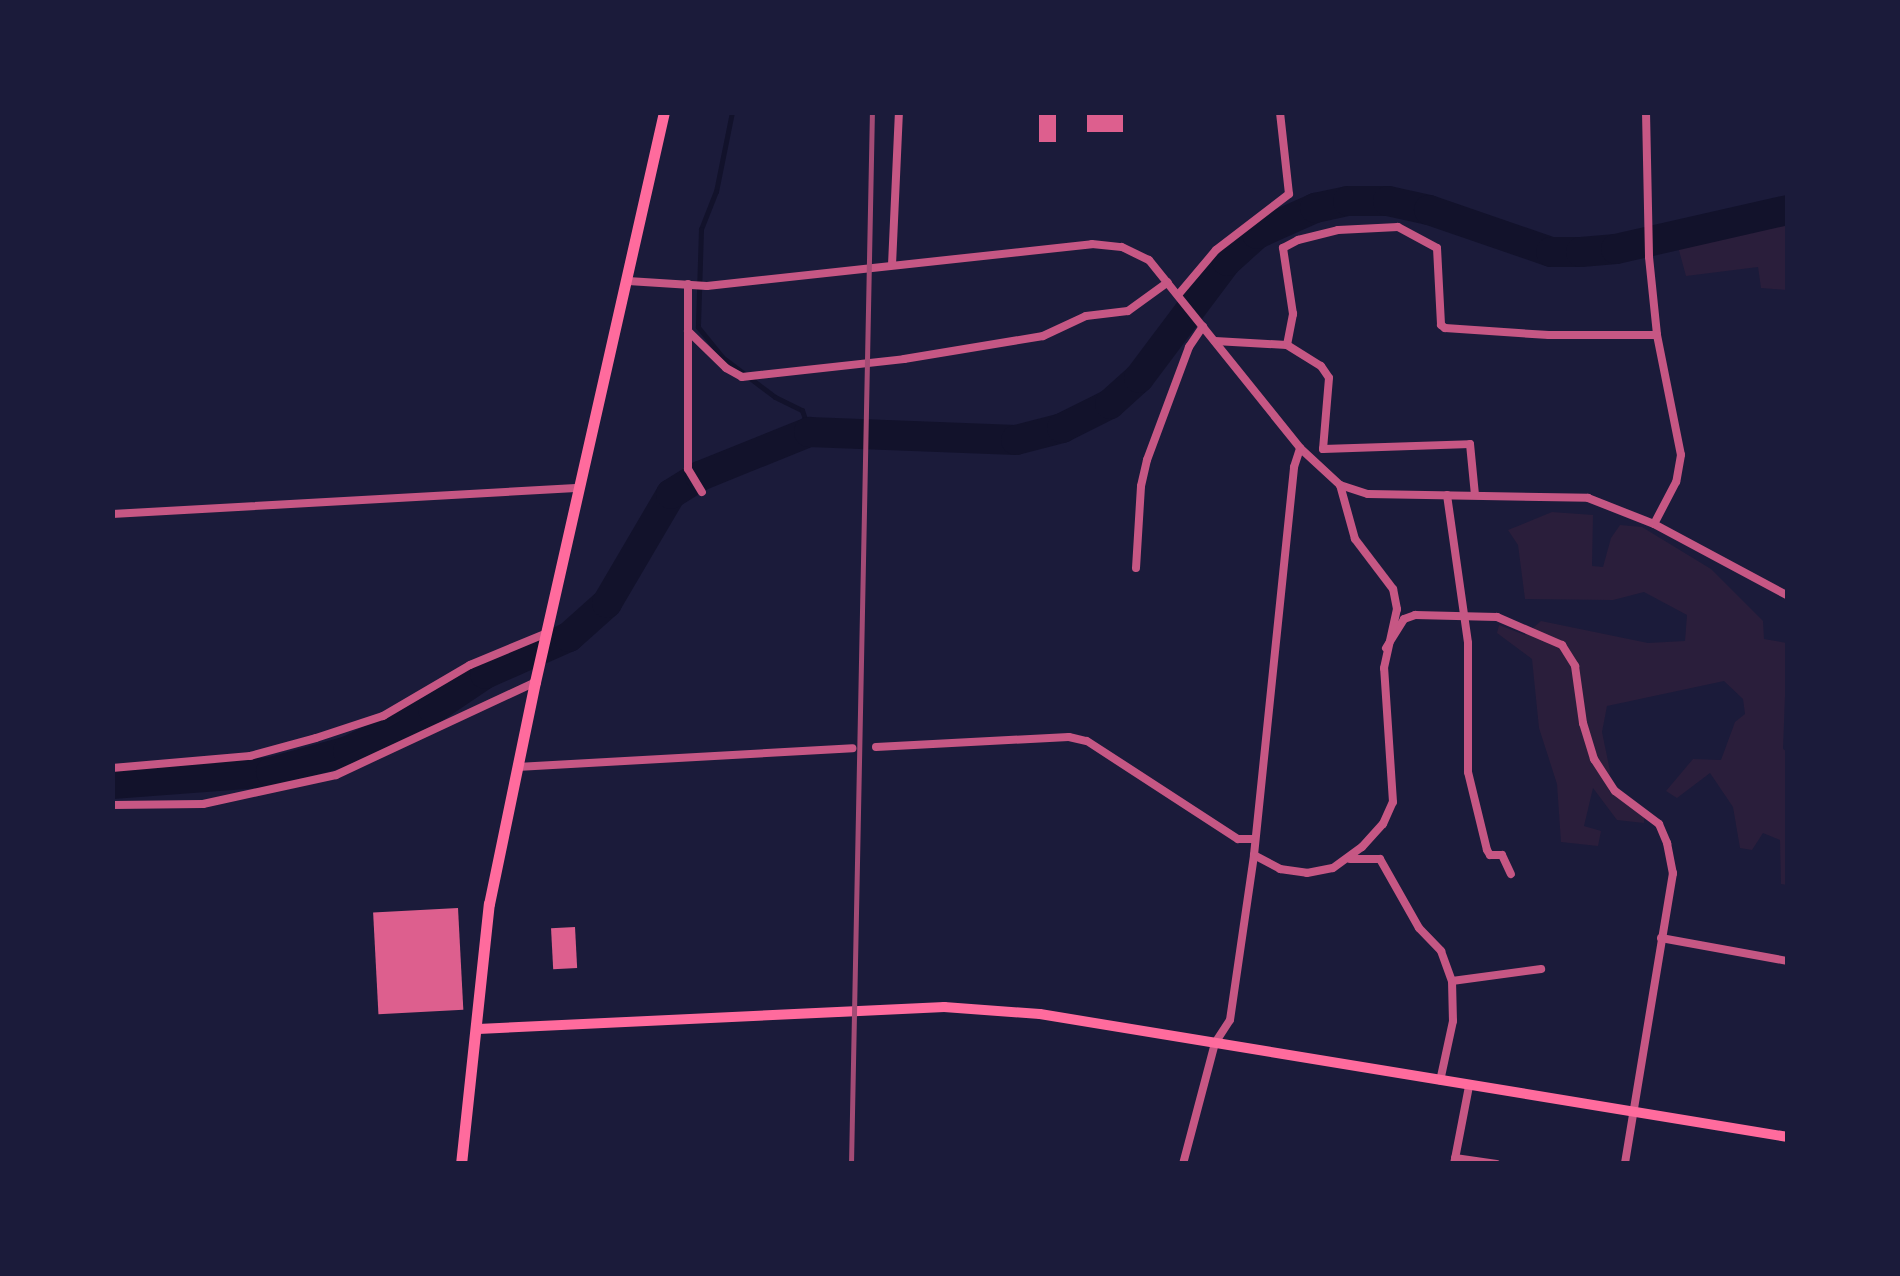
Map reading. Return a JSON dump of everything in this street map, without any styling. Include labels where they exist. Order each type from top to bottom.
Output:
[{"type":"main road","points":[[461,1164],[490,904],[534,682],[664,112]]},
{"type":"main road","points":[[478,1029],[944,1006],[1040,1014],[1788,1137]]},
{"type":"street","points":[[892,265],[898,112]]},
{"type":"street","points":[[1181,299],[1216,250],[1289,194],[1280,112]]},
{"type":"street","points":[[1646,112],[1648,257],[1657,335],[1682,455],[1676,482],[1654,524]]},
{"type":"street","points":[[1286,346],[1292,314],[1283,248],[1314,234],[1398,227],[1437,248],[1441,325],[1445,328],[1549,336],[1657,335]]},
{"type":"street","points":[[628,281],[707,286],[1092,244],[1122,247],[1149,260],[1300,448],[1340,485],[1368,494],[1588,498],[1654,524],[1788,596]]},
{"type":"street","points":[[688,330],[726,368],[742,377],[919,357],[1056,334],[1086,316],[1128,311],[1168,282]]},
{"type":"street","points":[[690,285],[688,470],[702,492]]},
{"type":"street","points":[[1136,568],[1141,486],[1147,460],[1200,322]]},
{"type":"street","points":[[1215,340],[1256,340],[1286,346],[1321,366],[1329,378],[1323,449],[1470,444],[1475,495]]},
{"type":"street","points":[[1183,1164],[1215,1043],[1230,1020],[1254,856],[1294,468],[1300,448]]},
{"type":"street","points":[[1340,485],[1355,538],[1393,589],[1396,609],[1386,648],[1393,802],[1382,824],[1350,859]]},
{"type":"street","points":[[112,514],[580,488]]},
{"type":"street","points":[[1447,495],[1468,642],[1468,772],[1487,850],[1490,855],[1502,855],[1511,874]]},
{"type":"street","points":[[1386,648],[1404,619],[1462,616],[1497,617],[1570,652],[1594,758],[1615,791],[1659,824],[1667,842],[1672,873],[1624,1164]]},
{"type":"street","points":[[112,768],[250,756],[316,738],[383,716],[470,664],[546,636]]},
{"type":"street","points":[[112,805],[202,804],[336,775],[534,682]]},
{"type":"street","points":[[876,747],[1069,737],[1087,742],[1238,839],[1253,839]]},
{"type":"street","points":[[517,767],[852,748]]},
{"type":"street","points":[[1254,856],[1280,869],[1307,874],[1350,859],[1380,859],[1419,928],[1440,951],[1452,981],[1453,1021],[1440,1081]]},
{"type":"street","points":[[1661,938],[1788,960]]},
{"type":"street","points":[[1452,981],[1541,969]]},
{"type":"street","points":[[1469,1086],[1455,1161],[1497,1164]]},
{"type":"shaded area","points":[[1787,225],[1787,290],[1761,288],[1758,267],[1686,276],[1677,243]]},
{"type":"shaded area","points":[[1552,512],[1593,515],[1592,566],[1603,567],[1611,538],[1620,525],[1642,527],[1711,569],[1763,621],[1764,639],[1787,643],[1783,749],[1788,752],[1787,885],[1781,884],[1780,840],[1763,833],[1752,850],[1740,848],[1733,807],[1710,773],[1677,798],[1666,791],[1693,759],[1721,760],[1735,722],[1745,714],[1743,699],[1724,681],[1607,706],[1602,732],[1610,771],[1609,791],[1644,818],[1644,823],[1617,820],[1593,788],[1584,826],[1601,831],[1598,846],[1561,842],[1557,784],[1539,728],[1532,659],[1497,633],[1499,625],[1525,635],[1541,621],[1648,643],[1685,641],[1687,615],[1644,592],[1613,600],[1525,599],[1518,545],[1508,530]]},
{"type":"building","points":[[1039,112],[1056,112],[1056,142],[1039,142]]},
{"type":"building","points":[[1087,112],[1123,112],[1123,132],[1087,132]]},
{"type":"building","points":[[458,908],[463,1010],[378,1014],[373,912]]},
{"type":"building","points":[[575,927],[577,968],[553,969],[551,928]]},
{"type":"waterway","points":[[732,112],[716,191],[701,229],[698,327],[722,357],[775,397],[802,410],[809,432]]},
{"type":"waterway","points":[[112,784],[271,772],[348,751],[433,709],[485,674],[569,637],[607,603],[671,494],[700,476],[809,432],[1016,440],[1062,428],[1110,404],[1139,378],[1227,261],[1257,234],[1315,208],[1348,201],[1388,201],[1429,210],[1551,252],[1616,249],[1788,210]]},
{"type":"railway","points":[[851,1164],[872,112]]}]
